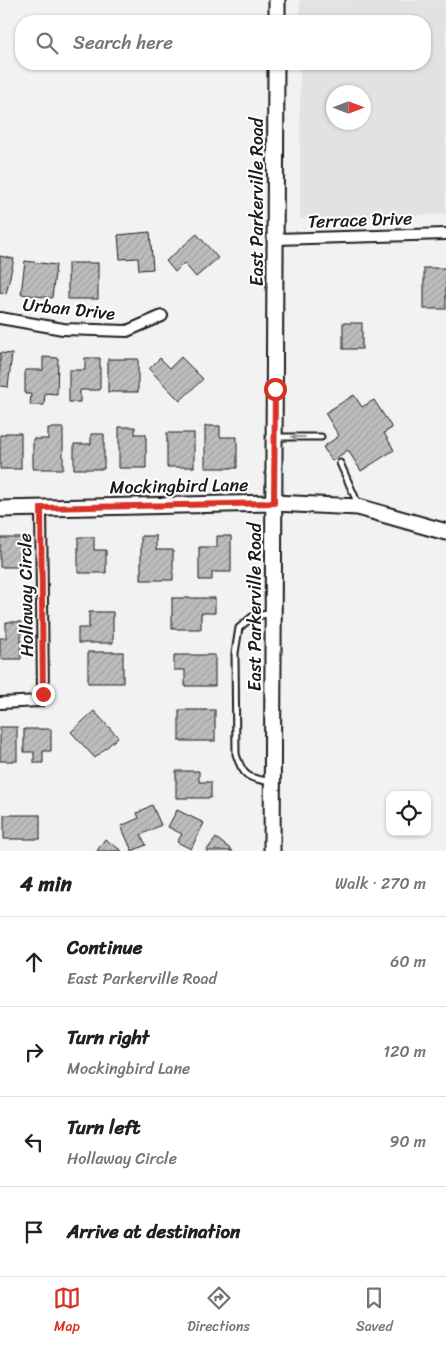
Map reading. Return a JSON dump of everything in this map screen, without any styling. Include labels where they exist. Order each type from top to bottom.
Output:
[{"type":"main road","points":[[277,0],[277,15]]},
{"type":"main road","name":"East Parkerville Road","points":[[272,851],[275,612],[276,70]]},
{"type":"main road","name":"Mockingbird Lane","points":[[0,509],[274,503],[360,507],[446,532]]},
{"type":"street","name":"Terrace Drive","points":[[276,239],[446,234]]},
{"type":"street","name":"Urban Drive","points":[[0,318],[63,329],[127,331],[162,316]]},
{"type":"street","name":"Hollaway Circle","points":[[0,703],[30,703],[39,701],[43,694],[41,508]]},
{"type":"lane","points":[[275,437],[321,437]]},
{"type":"lane","points":[[340,463],[360,507]]},
{"type":"lane","points":[[273,782],[250,779],[241,769],[236,754],[235,653],[239,628],[252,616],[275,612]]},
{"type":"shaded area","points":[[300,0],[446,0],[446,214],[300,219],[300,70],[431,70],[431,15],[300,15]]},
{"type":"building","points":[[150,232],[153,269],[139,270],[138,258],[120,259],[118,235]]},
{"type":"building","points":[[197,234],[218,258],[196,277],[184,263],[175,272],[166,261]]},
{"type":"building","points":[[0,256],[14,259],[6,294],[0,292]]},
{"type":"building","points":[[25,261],[56,265],[52,298],[21,294]]},
{"type":"building","points":[[68,263],[98,263],[98,299],[68,299]]},
{"type":"building","points":[[424,268],[446,268],[446,309],[424,309]]},
{"type":"building","points":[[343,323],[362,323],[362,349],[343,349]]},
{"type":"building","points":[[0,353],[12,354],[8,387],[0,386]]},
{"type":"building","points":[[43,357],[58,358],[57,394],[45,393],[44,405],[30,405],[31,394],[25,394],[25,370],[43,370]]},
{"type":"building","points":[[181,357],[203,379],[180,401],[149,369],[160,358],[170,368]]},
{"type":"building","points":[[85,358],[100,358],[100,390],[80,390],[80,402],[69,402],[69,370],[85,370]]},
{"type":"building","points":[[108,359],[138,359],[138,392],[108,392]]},
{"type":"building","points":[[354,395],[362,407],[374,400],[392,428],[384,433],[394,450],[361,471],[348,450],[332,461],[323,447],[339,436],[325,413]]},
{"type":"building","points":[[205,426],[220,426],[220,437],[237,437],[237,468],[205,468]]},
{"type":"building","points":[[119,427],[135,427],[135,434],[146,434],[146,468],[119,468]]},
{"type":"building","points":[[48,428],[63,428],[63,469],[33,469],[33,439],[48,439]]},
{"type":"building","points":[[5,433],[21,433],[21,469],[0,469],[0,435],[5,435]]},
{"type":"building","points":[[167,433],[194,433],[194,467],[167,467]]},
{"type":"building","points":[[91,434],[104,434],[104,469],[74,469],[74,444],[91,444]]},
{"type":"building","points":[[141,536],[156,536],[156,550],[173,550],[173,580],[141,580]]},
{"type":"building","points":[[217,536],[231,536],[231,572],[212,572],[212,580],[199,580],[199,547],[217,547]]},
{"type":"building","points":[[78,537],[94,537],[94,550],[106,550],[106,573],[78,573]]},
{"type":"building","points":[[0,538],[25,538],[25,567],[0,567]]},
{"type":"building","points":[[172,598],[215,598],[215,613],[201,613],[201,629],[172,629]]},
{"type":"building","points":[[89,612],[113,612],[113,643],[78,643],[78,628],[89,628]]},
{"type":"building","points":[[6,622],[21,622],[21,659],[0,659],[0,638],[6,638]]},
{"type":"building","points":[[88,652],[123,652],[123,683],[88,683]]},
{"type":"building","points":[[174,655],[215,655],[215,686],[185,686],[185,670],[174,670]]},
{"type":"building","points":[[179,710],[215,710],[215,741],[179,741]]},
{"type":"building","points":[[94,711],[118,737],[95,758],[71,732]]},
{"type":"building","points":[[0,727],[17,727],[17,761],[0,761]]},
{"type":"building","points":[[24,729],[51,729],[51,751],[43,751],[43,763],[34,763],[34,752],[24,752]]},
{"type":"building","points":[[176,771],[199,771],[199,782],[211,782],[211,798],[176,798]]},
{"type":"building","points":[[152,805],[161,825],[141,835],[146,845],[132,851],[121,826],[139,818],[137,813]]},
{"type":"building","points":[[177,810],[204,823],[191,849],[177,842],[182,834],[168,827]]},
{"type":"building","points":[[4,815],[40,815],[40,839],[4,839]]},
{"type":"building","points":[[216,838],[233,851],[206,851]]},
{"type":"building","points":[[105,839],[122,851],[97,851]]},
{"type":"route","points":[[43,694],[41,508],[274,503],[275,389]]}]
